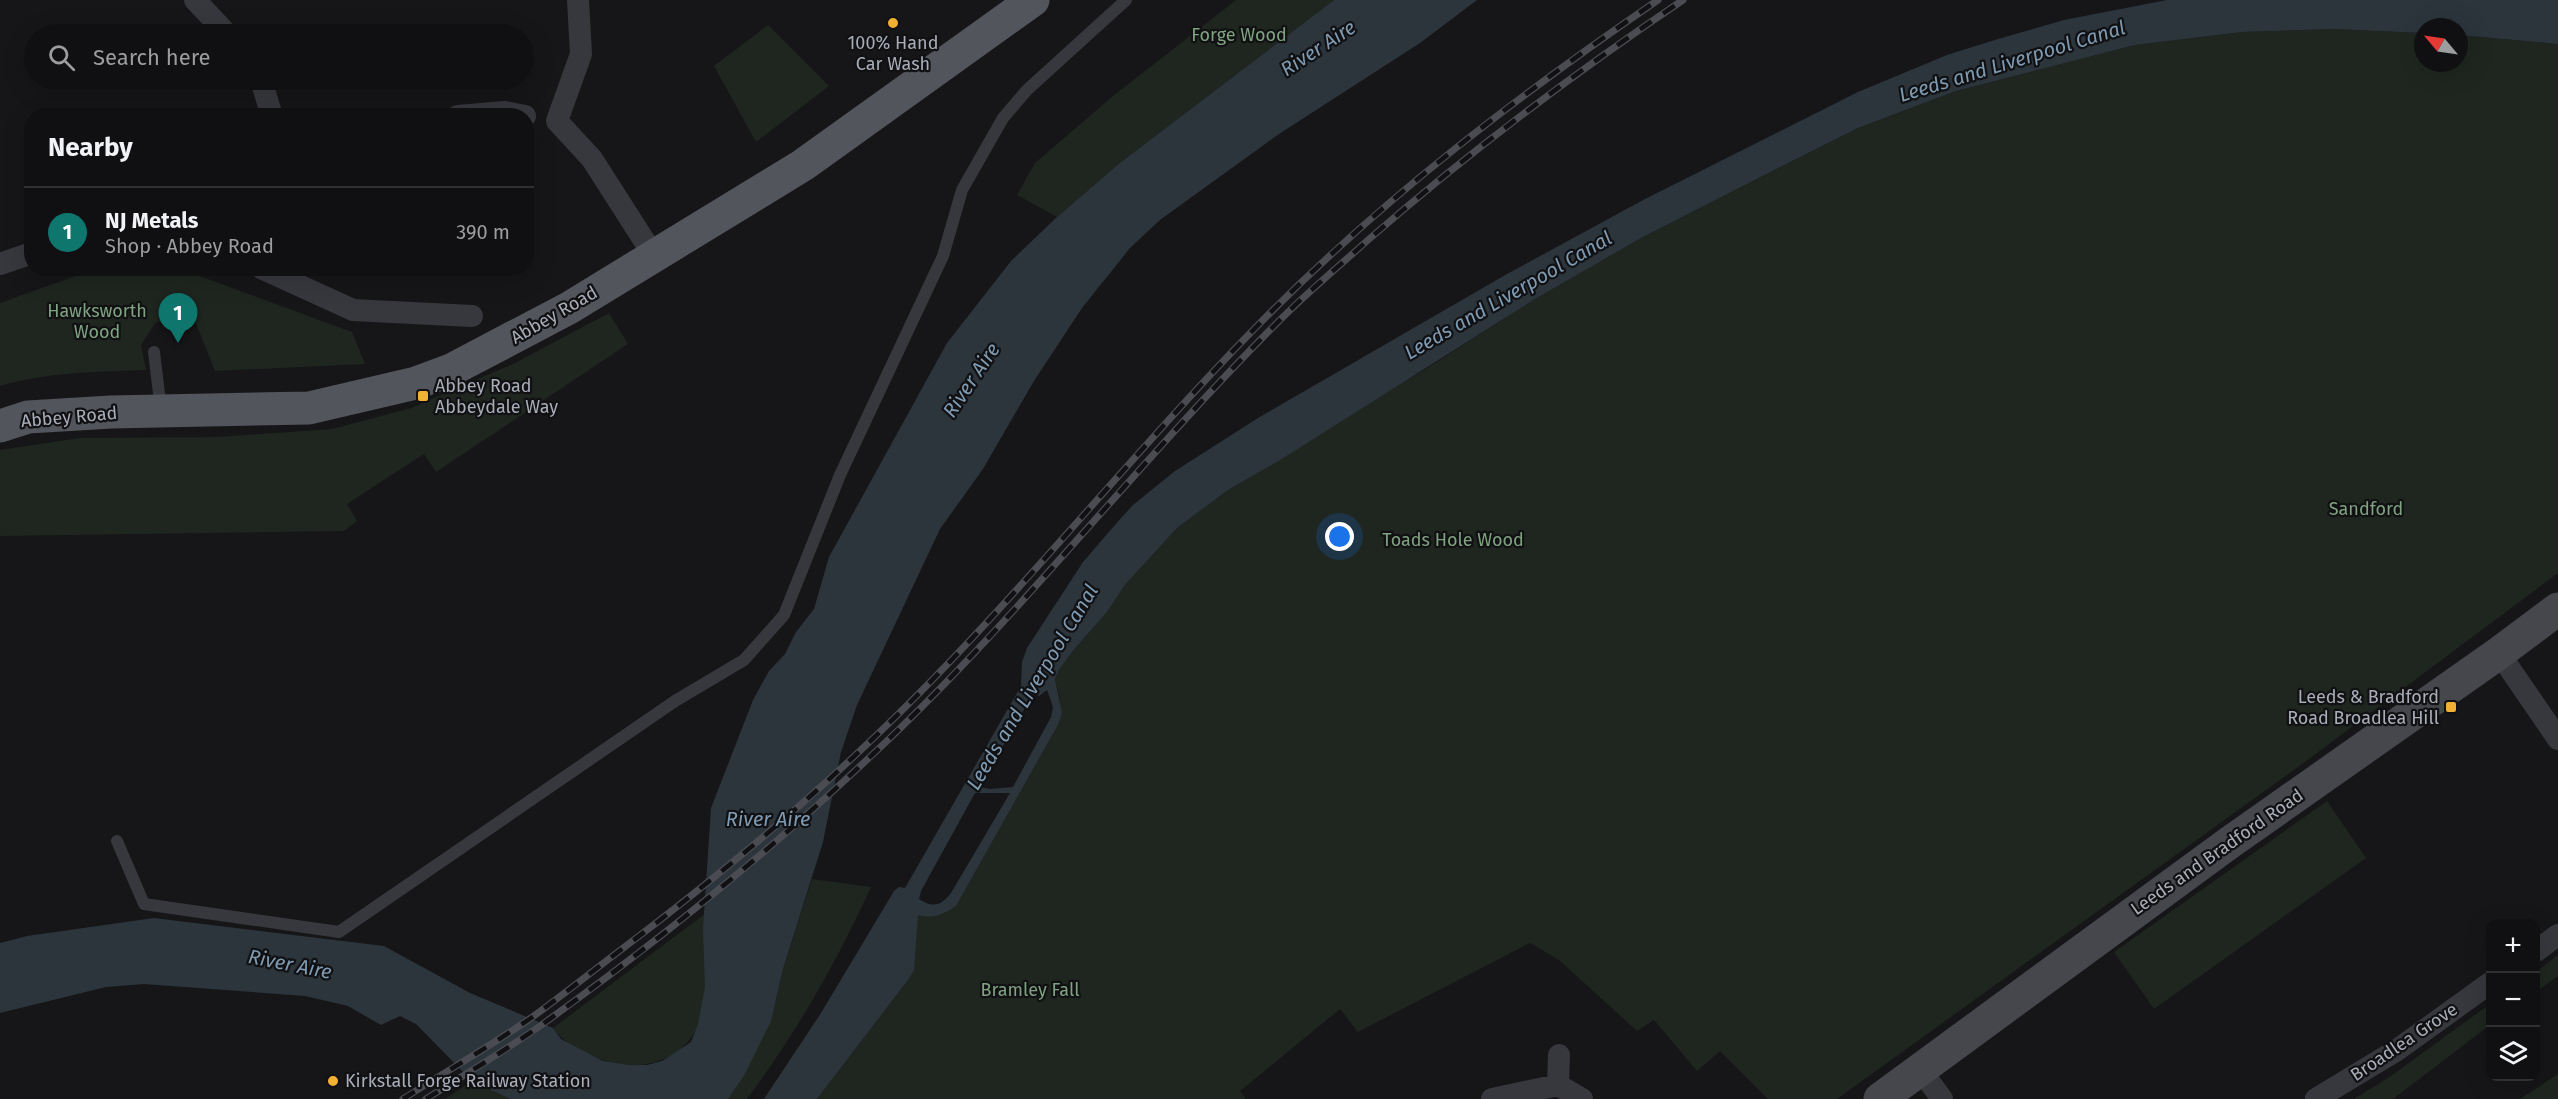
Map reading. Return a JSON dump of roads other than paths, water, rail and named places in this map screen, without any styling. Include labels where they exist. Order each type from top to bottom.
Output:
[{"type":"main road","name":"Abbey Road","points":[[0,426],[28,417],[309,408],[416,383],[451,370],[504,343],[654,256],[803,165],[1033,0]]},
{"type":"main road","name":"Leeds and Bradford Road","points":[[1880,1099],[2229,843],[2558,609]]},
{"type":"street","points":[[195,0],[218,24]]},
{"type":"street","points":[[557,121],[581,54],[578,0]]},
{"type":"street","points":[[264,90],[270,108]]},
{"type":"street","points":[[534,117],[557,121],[592,159],[654,256]]},
{"type":"street","points":[[0,264],[24,256]]},
{"type":"street","points":[[279,276],[353,310],[472,316]]},
{"type":"street","points":[[2499,653],[2558,739]]},
{"type":"street","points":[[2540,948],[2558,935]]},
{"type":"street","name":"Broadlea Grove","points":[[2316,1099],[2397,1050],[2486,986]]},
{"type":"street","points":[[1558,1085],[1559,1055]]},
{"type":"street","points":[[1920,1069],[1942,1099]]},
{"type":"street","points":[[1492,1099],[1558,1085],[1582,1099]]},
{"type":"lane","points":[[117,841],[144,904],[339,932],[675,701],[744,660],[784,615],[840,475],[943,256],[962,190],[1003,118],[1027,90],[1126,0]]},
{"type":"lane","points":[[154,352],[161,411]]},
{"type":"water","name":"River Aire","points":[[1334,0],[1477,0],[1420,43],[1279,134],[1160,220],[1130,248],[1082,308],[1034,381],[983,469],[940,529],[857,705],[841,752],[823,842],[783,969],[771,1021],[744,1076],[728,1099],[510,1099],[472,1081],[416,1024],[400,1016],[381,1025],[348,1006],[305,996],[144,984],[106,987],[0,1013],[0,943],[27,936],[154,918],[384,946],[470,993],[553,1028],[561,1039],[603,1061],[647,1065],[662,1061],[691,1042],[698,1024],[705,987],[703,929],[711,808],[753,700],[769,671],[785,654],[796,632],[814,609],[829,557],[947,343],[1011,261],[1057,217],[1121,162]]},
{"type":"water","name":"Leeds and Liverpool Canal","points":[[2167,0],[2558,0],[2558,44],[2468,36],[2468,18],[2414,18],[2414,33],[2335,29],[2242,32],[2135,45],[1956,91],[1858,128],[1643,237],[1535,299],[1277,462],[1228,490],[1177,528],[1125,585],[1107,612],[1059,670],[1055,679],[1062,713],[1058,725],[956,906],[937,915],[928,917],[918,915],[914,970],[908,980],[817,1099],[764,1099],[821,1013],[894,891],[899,887],[905,888],[1021,686],[1022,662],[1027,648],[1083,562],[1133,505],[1175,471],[1258,418],[1507,274],[1645,199],[1858,92],[1947,55],[2064,20]],"holes":[[[1047,690],[1053,707],[1051,717],[1013,787],[990,789],[979,787],[1033,694],[1039,696]],[[975,793],[1010,793],[951,893],[944,901],[936,904],[919,899],[921,891]]]},
{"type":"railway","points":[[403,1099],[542,1010],[713,879],[805,801],[917,696],[968,643],[1215,370],[1311,273],[1454,149],[1504,110],[1658,0]]},
{"type":"railway","points":[[426,1099],[512,1045],[583,995],[669,930],[793,827],[872,755],[976,651],[1174,432],[1297,303],[1368,240],[1483,145],[1601,56],[1683,0]]},
{"type":"place","name":"100% Hand Car Wash","points":[[893,23]]},
{"type":"place","name":"NJ Metals","points":[[178,343]]},
{"type":"place","name":"Abbey Road Abbeydale Way","points":[[423,396]]},
{"type":"place","name":"Leeds & Bradford Road Broadlea Hill","points":[[2451,707]]},
{"type":"place","name":"Kirkstall Forge Railway Station","points":[[333,1081]]},
{"type":"park label","name":"Forge Wood","points":[[1239,35]]},
{"type":"park label","name":"Hawksworth Wood","points":[[97,321]]},
{"type":"park label","name":"Sandford","points":[[2366,509]]},
{"type":"park label","name":"Toads Hole Wood","points":[[1453,540]]},
{"type":"park label","name":"Bramley Fall","points":[[1030,990]]}]
